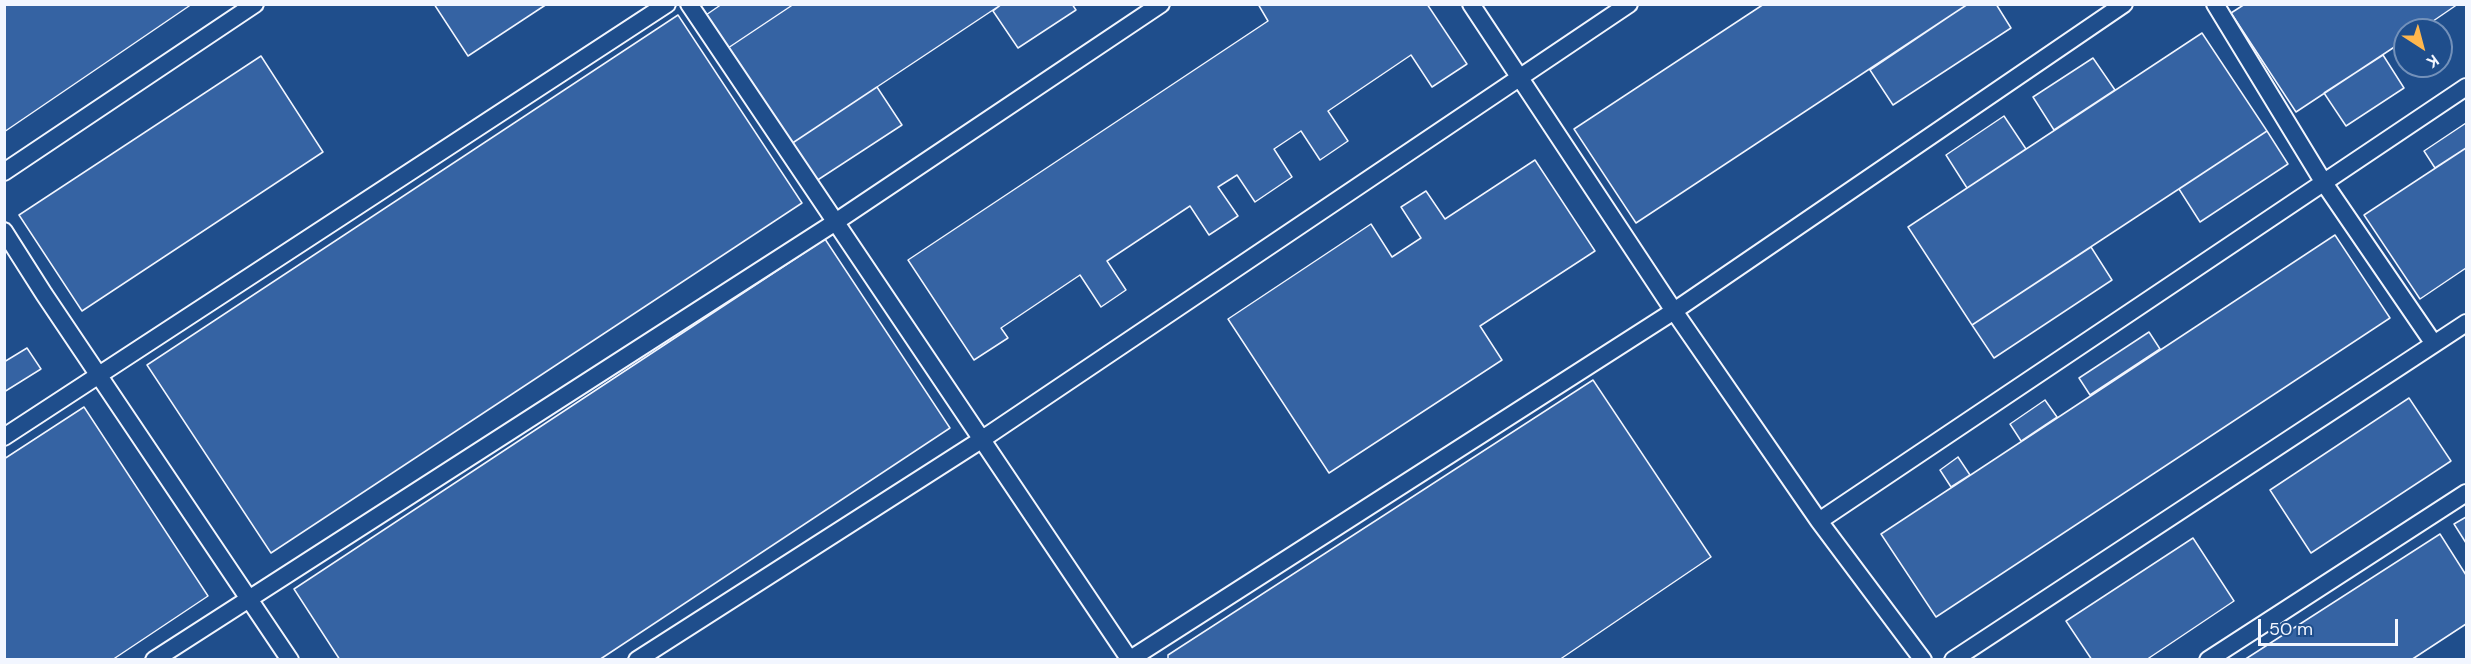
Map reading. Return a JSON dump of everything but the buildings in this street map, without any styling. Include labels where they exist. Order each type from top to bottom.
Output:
[{"type":"street","points":[[4,172],[255,4]]},
{"type":"street","points":[[4,437],[667,4]]},
{"type":"street","points":[[689,4],[834,223],[1130,659],[1674,311],[2124,4]]},
{"type":"street","points":[[154,660],[248,597],[834,223],[1161,4]]},
{"type":"street","points":[[1471,4],[1674,311],[1819,522],[1923,660]]},
{"type":"street","points":[[637,660],[981,440],[1629,4]]},
{"type":"street","points":[[2216,4],[2324,183],[2434,344]]},
{"type":"street","points":[[1819,522],[2466,87]]},
{"type":"street","points":[[4,231],[290,660]]},
{"type":"street","points":[[1953,660],[2466,323]]},
{"type":"street","points":[[2208,660],[2466,493]]}]
